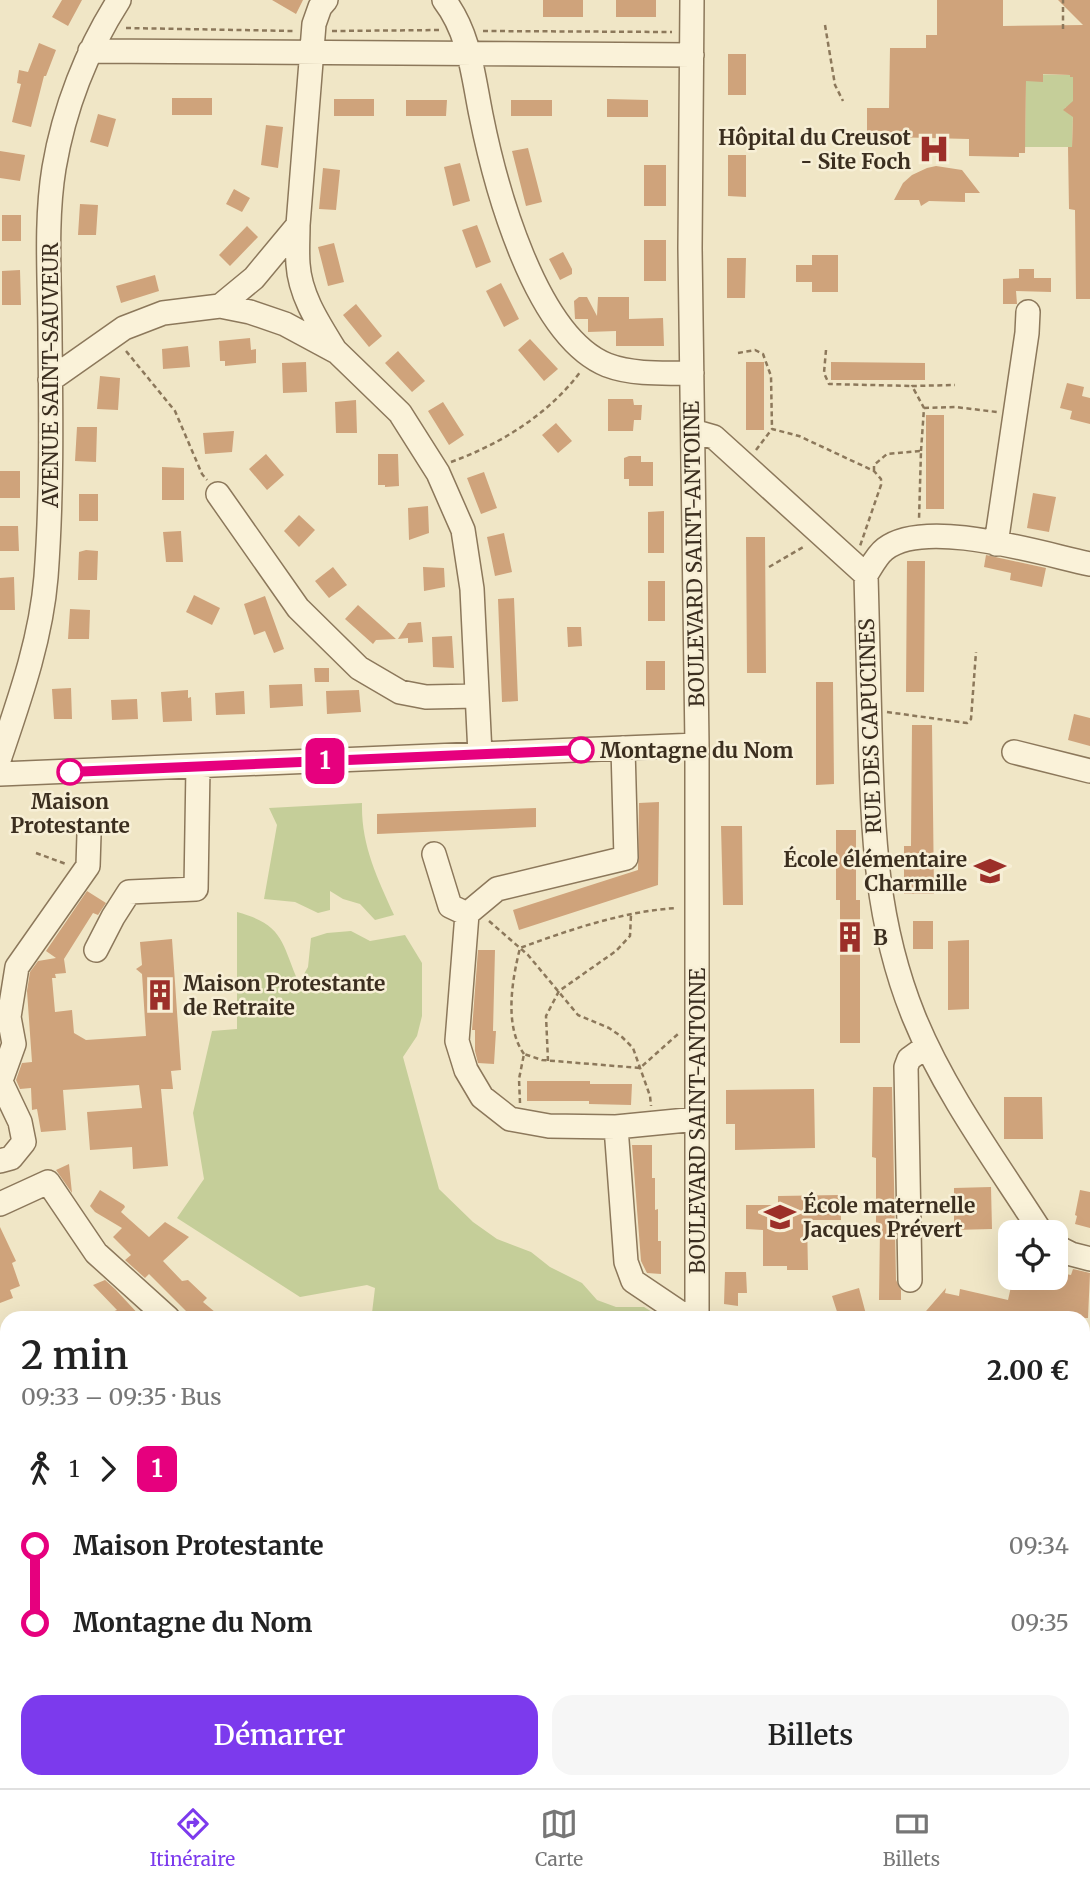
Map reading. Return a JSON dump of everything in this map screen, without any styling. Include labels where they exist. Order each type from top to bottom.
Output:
[{"type":"street","name":"AVENUE SAINT-SAUVEUR","points":[[0,757],[38,635],[46,579],[49,514],[49,249],[54,169],[64,125],[90,51],[119,0]]},
{"type":"street","points":[[326,0],[320,7],[312,42],[298,225],[298,266],[314,316],[337,352],[400,413],[435,468],[463,530],[472,589],[480,754]]},
{"type":"street","points":[[444,0],[451,8],[470,54],[492,162],[523,256],[555,319],[591,356],[608,366],[639,372],[692,373]]},
{"type":"street","name":"BOULEVARD SAINT-ANTOINE","points":[[692,0],[690,248],[696,745],[697,1311]]},
{"type":"street","points":[[90,51],[312,42],[470,54],[692,55]]},
{"type":"street","points":[[220,306],[254,278],[298,225]]},
{"type":"street","points":[[50,380],[124,328],[163,313],[220,306],[250,312],[285,324],[337,352]]},
{"type":"street","points":[[996,544],[1028,312]]},
{"type":"street","points":[[693,430],[714,437],[743,461],[858,567],[896,543],[916,537],[956,537],[1090,564]]},
{"type":"street","points":[[218,494],[298,608],[359,667],[400,692],[426,697],[477,696]]},
{"type":"street","name":"RUE DES CAPUCINES","points":[[858,567],[872,823],[878,886],[889,939],[901,979],[928,1046],[961,1105],[1033,1220]]},
{"type":"street","points":[[0,774],[696,745]]},
{"type":"street","points":[[623,748],[626,858],[497,889],[467,914],[457,1041],[466,1070],[482,1097],[510,1119],[549,1126],[616,1127],[697,1119]]},
{"type":"street","points":[[1014,752],[1090,771]]},
{"type":"street","points":[[96,950],[129,892],[196,889],[198,767]]},
{"type":"street","points":[[0,1161],[11,1158],[24,1142],[20,1122],[1,1082],[14,1044],[9,1017],[17,967],[88,866],[89,834]]},
{"type":"street","points":[[433,854],[450,906],[467,914]]},
{"type":"street","points":[[911,1280],[906,1066],[909,1059],[928,1046]]},
{"type":"street","points":[[616,1127],[626,1262],[633,1281],[678,1311]]},
{"type":"street","points":[[0,1205],[48,1182],[96,1252],[160,1311]]},
{"type":"street","points":[[1068,1252],[1090,1259]]},
{"type":"path","points":[[1063,0],[1063,29]]},
{"type":"path","points":[[825,25],[835,85],[843,101]]},
{"type":"path","points":[[124,28],[312,42],[461,30],[674,32],[692,55]]},
{"type":"path","points":[[113,335],[175,411],[202,474],[218,494]]},
{"type":"path","points":[[826,350],[824,373],[829,384],[955,385]]},
{"type":"path","points":[[738,353],[755,351],[763,354],[771,376],[772,429],[756,450],[743,461]]},
{"type":"path","points":[[435,468],[479,452],[510,435],[562,394],[591,356]]},
{"type":"path","points":[[912,386],[924,408],[921,516],[916,537]]},
{"type":"path","points":[[924,408],[955,407],[1016,412]]},
{"type":"path","points":[[772,429],[800,436],[874,471],[881,479],[861,545],[858,567]]},
{"type":"path","points":[[874,471],[874,465],[887,454],[921,451]]},
{"type":"path","points":[[769,568],[790,553],[824,536]]},
{"type":"path","points":[[883,712],[967,723],[971,719],[976,652]]},
{"type":"path","points":[[520,948],[557,935],[654,909],[697,907]]},
{"type":"path","points":[[467,914],[485,918],[528,955],[578,1015],[608,1028],[633,1048],[650,1096],[652,1123]]},
{"type":"path","points":[[548,1061],[546,1016],[559,990],[616,951],[630,936],[631,915]]},
{"type":"path","points":[[520,948],[514,970],[513,1028],[516,1042],[524,1054],[548,1061],[640,1068],[678,1034],[697,1008]]},
{"type":"path","points":[[520,1121],[519,1079],[524,1054]]},
{"type":"green space","points":[[1026,74],[1073,77],[1073,104],[1065,108],[1065,111],[1073,115],[1072,147],[1025,147]]},
{"type":"green space","points":[[362,803],[367,847],[394,915],[375,920],[360,904],[343,899],[330,891],[330,910],[318,913],[295,902],[264,899],[277,825],[269,808]]},
{"type":"green space","points":[[237,912],[253,917],[273,930],[284,946],[299,983],[308,967],[311,938],[327,933],[351,931],[370,941],[405,935],[422,963],[422,1016],[417,1036],[403,1057],[439,1189],[473,1222],[497,1239],[531,1252],[550,1267],[582,1283],[597,1300],[616,1307],[644,1307],[651,1311],[372,1311],[375,1288],[367,1285],[300,1297],[177,1218],[204,1179],[193,1113],[212,1031],[237,1029]]},
{"type":"building","points":[[62,0],[82,0],[68,26],[52,17]]},
{"type":"building","points":[[272,0],[303,0],[296,14]]},
{"type":"building","points":[[543,0],[583,0],[583,17],[543,17]]},
{"type":"building","points":[[616,0],[656,0],[656,17],[616,17]]},
{"type":"building","points":[[937,0],[1003,0],[1003,26],[1083,25],[1058,0],[1090,0],[1090,299],[1076,299],[1075,210],[1069,209],[1068,147],[1072,147],[1073,117],[1063,110],[1073,101],[1073,77],[1043,74],[1043,82],[1026,81],[1025,153],[1019,153],[1019,157],[969,156],[969,139],[889,137],[889,131],[867,131],[867,108],[889,108],[890,48],[926,48],[926,35],[937,35]]},
{"type":"building","points":[[39,43],[56,50],[44,76],[31,127],[12,122],[21,84],[17,83],[19,70],[28,72]]},
{"type":"building","points":[[728,54],[746,54],[746,95],[728,95]]},
{"type":"building","points":[[172,98],[212,98],[212,115],[172,115]]},
{"type":"building","points":[[334,99],[374,99],[374,116],[334,116]]},
{"type":"building","points":[[607,99],[648,100],[648,117],[607,117]]},
{"type":"building","points":[[406,100],[447,100],[446,116],[406,116]]},
{"type":"building","points":[[511,100],[552,100],[552,116],[511,116]]},
{"type":"building","points":[[98,114],[116,119],[108,147],[90,142]]},
{"type":"building","points":[[266,125],[283,127],[278,168],[261,165]]},
{"type":"building","points":[[528,148],[542,202],[526,206],[512,151]]},
{"type":"building","points":[[0,151],[25,155],[20,181],[0,178]]},
{"type":"building","points":[[728,155],[746,155],[746,197],[728,196]]},
{"type":"building","points":[[460,163],[470,201],[453,206],[444,167]]},
{"type":"building","points":[[644,165],[666,165],[666,206],[644,206]]},
{"type":"building","points":[[936,166],[962,170],[980,193],[965,193],[965,202],[929,201],[921,206],[919,200],[894,200],[903,183],[912,175]]},
{"type":"building","points":[[323,168],[340,170],[336,210],[319,209]]},
{"type":"building","points":[[234,189],[250,198],[242,212],[226,204]]},
{"type":"building","points":[[80,204],[98,205],[96,235],[78,235]]},
{"type":"building","points":[[2,215],[21,215],[21,241],[2,241]]},
{"type":"building","points":[[477,225],[491,262],[476,268],[462,230]]},
{"type":"building","points":[[247,226],[258,237],[230,266],[219,255]]},
{"type":"building","points":[[644,240],[666,240],[666,281],[644,281]]},
{"type":"building","points":[[334,243],[344,282],[328,286],[318,247]]},
{"type":"building","points":[[563,252],[572,274],[560,280],[549,259]]},
{"type":"building","points":[[812,255],[838,255],[838,292],[812,292],[812,282],[796,282],[796,265],[812,265]]},
{"type":"building","points":[[727,258],[746,258],[745,298],[727,298]]},
{"type":"building","points":[[1019,269],[1034,269],[1034,278],[1051,278],[1051,292],[1016,291],[1017,304],[1003,304],[1003,279],[1019,278]]},
{"type":"building","points":[[20,270],[21,305],[2,305],[2,271]]},
{"type":"building","points":[[155,275],[159,291],[121,303],[116,286]]},
{"type":"building","points":[[501,283],[519,319],[504,327],[486,291]]},
{"type":"building","points":[[579,297],[587,297],[597,316],[598,297],[629,297],[629,319],[663,318],[664,346],[616,346],[616,331],[588,332],[588,319],[575,319],[574,301]]},
{"type":"building","points":[[356,304],[382,336],[369,347],[343,315]]},
{"type":"building","points":[[250,338],[251,350],[256,349],[256,363],[225,366],[225,361],[220,361],[219,341]]},
{"type":"building","points":[[530,339],[558,369],[544,381],[518,350]]},
{"type":"building","points":[[188,346],[190,367],[163,369],[162,349]]},
{"type":"building","points":[[398,351],[425,381],[412,392],[385,363]]},
{"type":"building","points":[[306,362],[307,392],[283,393],[282,363]]},
{"type":"building","points":[[746,362],[764,362],[764,430],[746,430]]},
{"type":"building","points":[[831,362],[925,363],[925,380],[831,380]]},
{"type":"building","points":[[100,376],[120,378],[118,410],[97,409]]},
{"type":"building","points":[[1067,383],[1084,387],[1082,396],[1090,398],[1090,424],[1070,419],[1072,411],[1060,408]]},
{"type":"building","points":[[608,399],[633,399],[634,405],[642,405],[641,420],[634,420],[633,431],[608,431]]},
{"type":"building","points":[[356,400],[357,433],[336,433],[335,402]]},
{"type":"building","points":[[443,402],[464,435],[449,445],[428,411]]},
{"type":"building","points":[[926,415],[944,415],[944,509],[926,509]]},
{"type":"building","points":[[556,423],[572,441],[558,453],[542,435]]},
{"type":"building","points":[[77,427],[97,427],[96,462],[75,461]]},
{"type":"building","points":[[234,431],[232,452],[205,454],[203,433]]},
{"type":"building","points":[[266,454],[284,475],[267,490],[249,469]]},
{"type":"building","points":[[378,454],[398,454],[399,486],[378,485]]},
{"type":"building","points":[[641,456],[641,462],[653,462],[653,486],[629,486],[629,479],[624,479],[624,458]]},
{"type":"building","points":[[162,467],[184,468],[184,500],[162,500]]},
{"type":"building","points":[[0,471],[20,471],[20,498],[0,498]]},
{"type":"building","points":[[484,472],[497,508],[481,514],[467,478]]},
{"type":"building","points":[[1033,493],[1056,497],[1049,532],[1027,528]]},
{"type":"building","points":[[79,494],[98,494],[98,521],[79,521]]},
{"type":"building","points":[[428,506],[429,533],[409,540],[408,508]]},
{"type":"building","points":[[664,511],[664,553],[648,553],[648,512]]},
{"type":"building","points":[[299,515],[315,530],[299,547],[284,531]]},
{"type":"building","points":[[0,526],[18,526],[19,551],[0,551]]},
{"type":"building","points":[[181,531],[183,562],[166,562],[163,532]]},
{"type":"building","points":[[504,533],[512,572],[495,576],[487,537]]},
{"type":"building","points":[[746,537],[765,537],[766,673],[747,673]]},
{"type":"building","points":[[98,551],[97,580],[78,580],[79,552]]},
{"type":"building","points":[[986,555],[1046,568],[1042,587],[1010,580],[1011,573],[984,567]]},
{"type":"building","points":[[907,561],[925,561],[924,692],[906,692]]},
{"type":"building","points":[[333,567],[347,585],[329,598],[315,581]]},
{"type":"building","points":[[423,567],[444,568],[445,587],[424,591]]},
{"type":"building","points":[[14,577],[15,610],[0,610],[0,578]]},
{"type":"building","points":[[648,581],[665,581],[665,621],[648,621]]},
{"type":"building","points":[[194,595],[220,608],[212,625],[186,612]]},
{"type":"building","points":[[265,596],[284,649],[274,653],[265,631],[254,635],[244,604]]},
{"type":"building","points":[[514,598],[518,701],[502,702],[498,599]]},
{"type":"building","points":[[358,605],[396,639],[376,640],[373,644],[345,619]]},
{"type":"building","points":[[70,609],[90,610],[89,639],[68,639]]},
{"type":"building","points":[[421,622],[423,642],[408,643],[408,638],[398,639],[408,623]]},
{"type":"building","points":[[567,627],[581,627],[582,646],[568,647]]},
{"type":"building","points":[[452,636],[454,668],[433,667],[432,637]]},
{"type":"building","points":[[646,661],[665,661],[665,690],[646,690]]},
{"type":"building","points":[[314,668],[329,668],[329,682],[315,682]]},
{"type":"building","points":[[816,682],[833,682],[834,784],[816,785]]},
{"type":"building","points":[[302,684],[303,706],[270,708],[269,685]]},
{"type":"building","points":[[71,688],[72,719],[54,719],[52,689]]},
{"type":"building","points":[[188,690],[192,721],[163,722],[161,692]]},
{"type":"building","points":[[359,690],[361,712],[327,714],[326,691]]},
{"type":"building","points":[[244,691],[245,714],[216,715],[215,693]]},
{"type":"building","points":[[137,699],[138,719],[112,720],[111,700]]},
{"type":"building","points":[[1074,714],[1090,718],[1090,746],[1068,740]]},
{"type":"building","points":[[912,725],[932,725],[934,894],[904,894],[904,846],[911,846]]},
{"type":"building","points":[[659,802],[658,885],[519,930],[513,910],[638,870],[639,803]]},
{"type":"building","points":[[536,808],[536,827],[377,834],[377,814]]},
{"type":"building","points":[[721,826],[742,826],[743,905],[723,905]]},
{"type":"building","name":"B","points":[[836,830],[856,830],[856,900],[860,900],[860,1043],[840,1043],[840,900],[836,900]]},
{"type":"building","name":"Maison Protestante de Retraite","points":[[87,891],[106,903],[98,915],[93,913],[64,959],[66,973],[55,974],[56,978],[52,978],[55,1012],[72,1010],[74,1033],[86,1040],[146,1036],[142,974],[136,969],[142,965],[140,942],[172,939],[181,1070],[171,1071],[173,1089],[161,1089],[168,1166],[133,1169],[132,1147],[90,1150],[87,1112],[142,1108],[139,1085],[63,1090],[66,1130],[41,1132],[37,1109],[32,1110],[31,1088],[20,1089],[16,1080],[22,1063],[32,1062],[27,991],[30,972],[38,961],[56,958],[46,951]]},
{"type":"building","points":[[913,921],[933,921],[933,949],[913,949]]},
{"type":"building","points":[[969,940],[969,1009],[948,1010],[948,941]]},
{"type":"building","points":[[478,950],[495,950],[494,1064],[478,1063],[475,1030],[472,1030]]},
{"type":"building","points":[[527,1081],[632,1084],[631,1105],[589,1104],[589,1101],[527,1101]]},
{"type":"building","points":[[873,1087],[892,1087],[896,1280],[901,1290],[901,1300],[879,1300],[880,1228],[876,1228],[876,1158],[872,1157]]},
{"type":"building","points":[[814,1089],[815,1148],[735,1150],[735,1124],[726,1124],[726,1090]]},
{"type":"building","points":[[1004,1097],[1042,1097],[1043,1139],[1004,1139]]},
{"type":"building","points":[[632,1145],[652,1145],[655,1210],[658,1209],[658,1241],[661,1241],[661,1274],[647,1273],[641,1261]]},
{"type":"building","points":[[69,1164],[72,1193],[56,1170]]},
{"type":"building","points":[[991,1187],[992,1229],[954,1230],[954,1188]]},
{"type":"building","points":[[100,1190],[124,1205],[121,1212],[149,1237],[165,1222],[189,1237],[163,1261],[182,1281],[188,1280],[207,1298],[203,1302],[214,1311],[186,1311],[149,1274],[145,1278],[125,1260],[131,1255],[113,1237],[122,1228],[95,1212],[90,1206]]},
{"type":"building","points":[[1080,1190],[1090,1192],[1090,1228],[1075,1224]]},
{"type":"building","points":[[840,1195],[841,1220],[807,1220],[808,1270],[787,1270],[787,1266],[763,1266],[763,1230],[746,1229],[746,1205],[778,1205],[778,1196]]},
{"type":"building","points":[[0,1227],[16,1261],[12,1263],[20,1286],[10,1290],[13,1298],[0,1303]]},
{"type":"building","points":[[1073,1269],[1090,1273],[1088,1311],[926,1311],[946,1288],[945,1293],[959,1296],[960,1289],[1008,1300],[1010,1290],[1068,1290],[1068,1274],[1071,1275]]},
{"type":"building","points":[[725,1272],[746,1272],[747,1293],[738,1293],[738,1306],[724,1304]]},
{"type":"building","points":[[105,1280],[135,1311],[115,1311],[117,1310],[93,1285]]},
{"type":"building","points":[[859,1288],[865,1311],[837,1311],[832,1296]]},
{"type":"bus line","name":"1","points":[[70,772],[581,750]]},
{"type":"place","name":"Hôpital du Creusot - Site Foch","points":[[934,149]]},
{"type":"place","name":"Montagne du Nom","points":[[581,750]]},
{"type":"place","name":"Maison Protestante","points":[[70,772]]},
{"type":"place","name":"École élémentaire Charmille","points":[[990,871]]},
{"type":"place","name":"B","points":[[850,937]]},
{"type":"place","name":"Maison Protestante de Retraite","points":[[160,995]]},
{"type":"place","name":"École maternelle Jacques Prévert","points":[[780,1217]]}]
